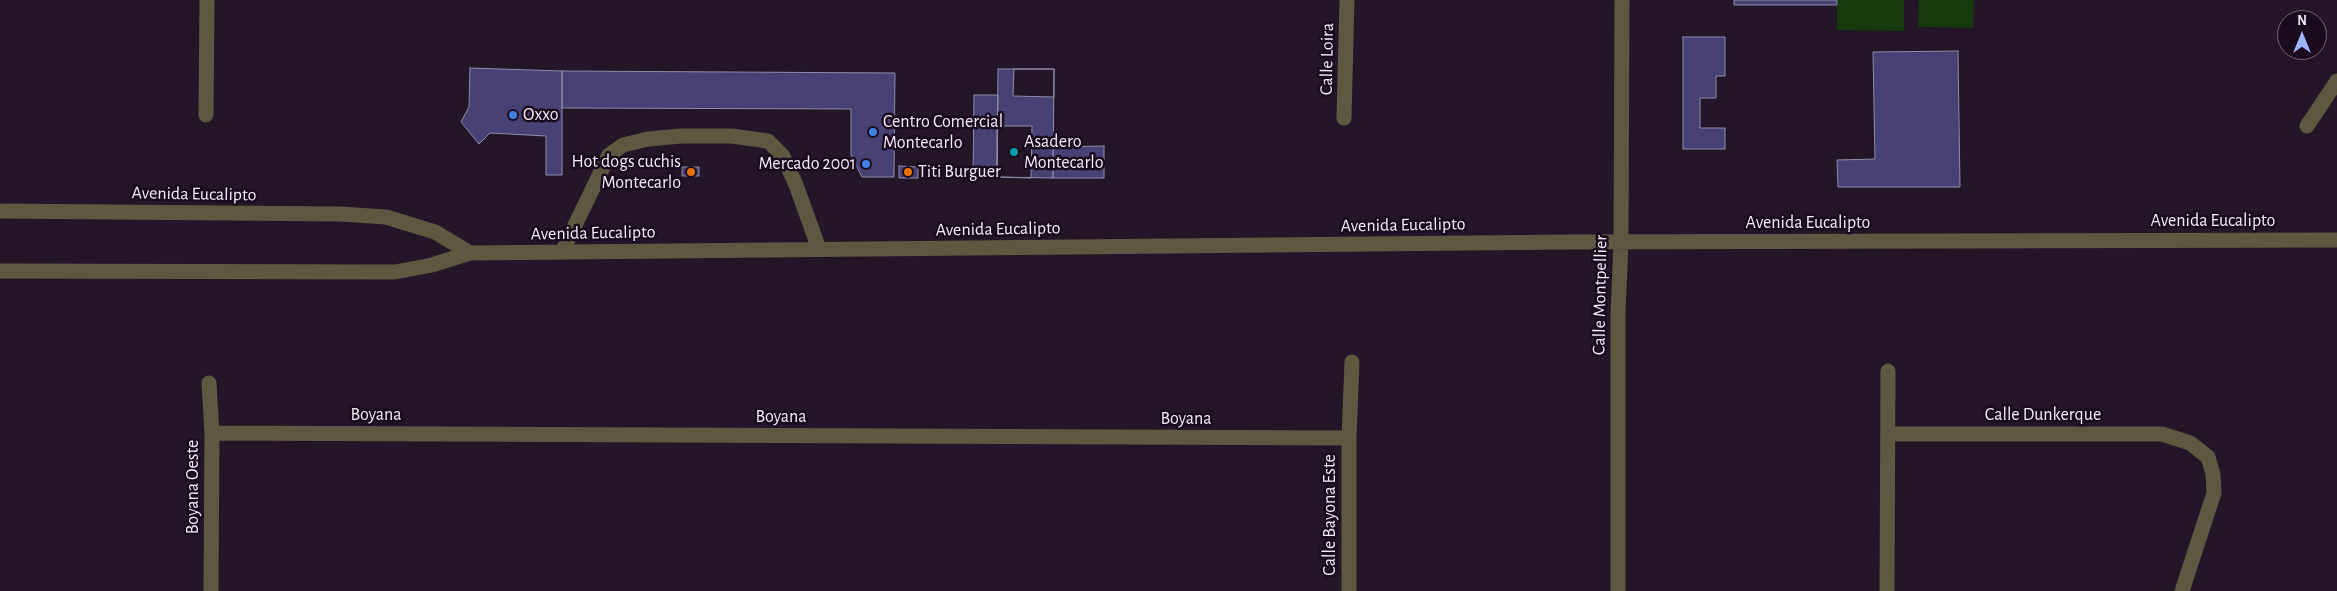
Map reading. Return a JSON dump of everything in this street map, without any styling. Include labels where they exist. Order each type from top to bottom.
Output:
[{"type":"street","points":[[206,115],[207,0]]},
{"type":"street","name":"Calle Loira","points":[[1344,118],[1347,0]]},
{"type":"street","name":"Calle Montpellier","points":[[1618,591],[1618,314],[1621,242],[1622,0]]},
{"type":"street","points":[[2307,126],[2337,81]]},
{"type":"street","points":[[562,252],[609,154],[623,145],[648,139],[681,136],[732,136],[768,141],[783,156],[796,185],[819,249]]},
{"type":"street","name":"Avenida Eucalipto","points":[[0,210],[340,214],[386,217],[435,232],[470,253]]},
{"type":"street","name":"Avenida Eucalipto","points":[[0,271],[395,272],[432,265],[470,253],[1621,242],[2337,240]]},
{"type":"street","name":"Calle Bayona Este","points":[[1349,591],[1349,438],[1352,362]]},
{"type":"street","points":[[1887,591],[1888,371]]},
{"type":"street","name":"Boyana Oeste","points":[[209,383],[212,433],[211,591]]},
{"type":"street","name":"Boyana","points":[[212,433],[1349,438]]},
{"type":"street","name":"Calle Dunkerque","points":[[1888,434],[2162,434],[2190,443],[2208,457],[2213,474],[2214,493],[2182,591]]},
{"type":"green space","points":[[1837,0],[1904,0],[1904,31],[1837,30]]},
{"type":"green space","points":[[1919,0],[1974,0],[1973,28],[1918,27]]},
{"type":"building","points":[[1734,0],[1837,0],[1837,5],[1734,5]]},
{"type":"building","points":[[1683,37],[1725,37],[1725,76],[1716,76],[1716,98],[1700,98],[1700,128],[1725,128],[1725,149],[1683,149]]},
{"type":"building","points":[[1958,51],[1960,187],[1838,187],[1837,160],[1875,159],[1873,52]]},
{"type":"building","name":"Oxxo","points":[[470,68],[562,71],[562,175],[546,175],[546,136],[490,133],[479,144],[461,122],[469,107]]},
{"type":"building","points":[[998,69],[1054,69],[1053,178],[997,177]]},
{"type":"building","points":[[1014,69],[1054,69],[1054,97],[1013,96]]},
{"type":"building","name":"Centro Comercial Montecarlo","points":[[562,71],[895,73],[894,177],[862,177],[851,155],[851,109],[562,108]]},
{"type":"building","points":[[974,95],[998,95],[997,177],[973,177]]},
{"type":"building","name":"Asadero Montecarlo","points":[[997,126],[1032,126],[1031,178],[997,177]]},
{"type":"building","points":[[1104,146],[1104,178],[1053,178],[1053,147]]},
{"type":"building","name":"Titi Burguer","points":[[899,166],[918,167],[918,178],[899,178]]},
{"type":"building","name":"Hot dogs cuchis Montecarlo","points":[[682,167],[699,167],[699,176],[682,176]]},
{"type":"place","name":"Oxxo","points":[[513,115]]},
{"type":"place","name":"Centro Comercial Montecarlo","points":[[873,132]]},
{"type":"place","name":"Asadero Montecarlo","points":[[1014,152]]},
{"type":"place","name":"Mercado 2001","points":[[866,164]]},
{"type":"place","name":"Hot dogs cuchis Montecarlo","points":[[691,172]]},
{"type":"place","name":"Titi Burguer","points":[[908,172]]}]
